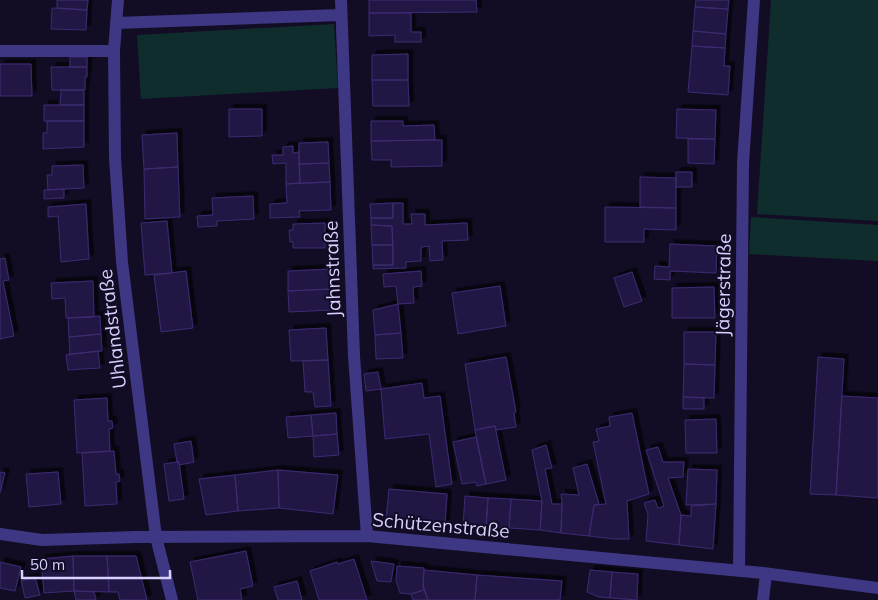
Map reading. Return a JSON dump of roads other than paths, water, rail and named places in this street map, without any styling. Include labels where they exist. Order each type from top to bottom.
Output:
[{"type":"street","name":"Uhlandstraße","points":[[118,0],[114,51],[114,158],[122,262],[156,537],[172,600]]},
{"type":"street","name":"Jahnstraße","points":[[341,0],[354,356],[367,536]]},
{"type":"street","name":"Jägerstraße","points":[[739,571],[743,163],[754,0]]},
{"type":"street","points":[[116,23],[341,15]]},
{"type":"street","points":[[0,51],[114,51]]},
{"type":"street","name":"Schützenstraße","points":[[0,534],[42,540],[156,537],[367,536],[739,571],[878,588]]},
{"type":"street","points":[[763,600],[766,574]]}]
